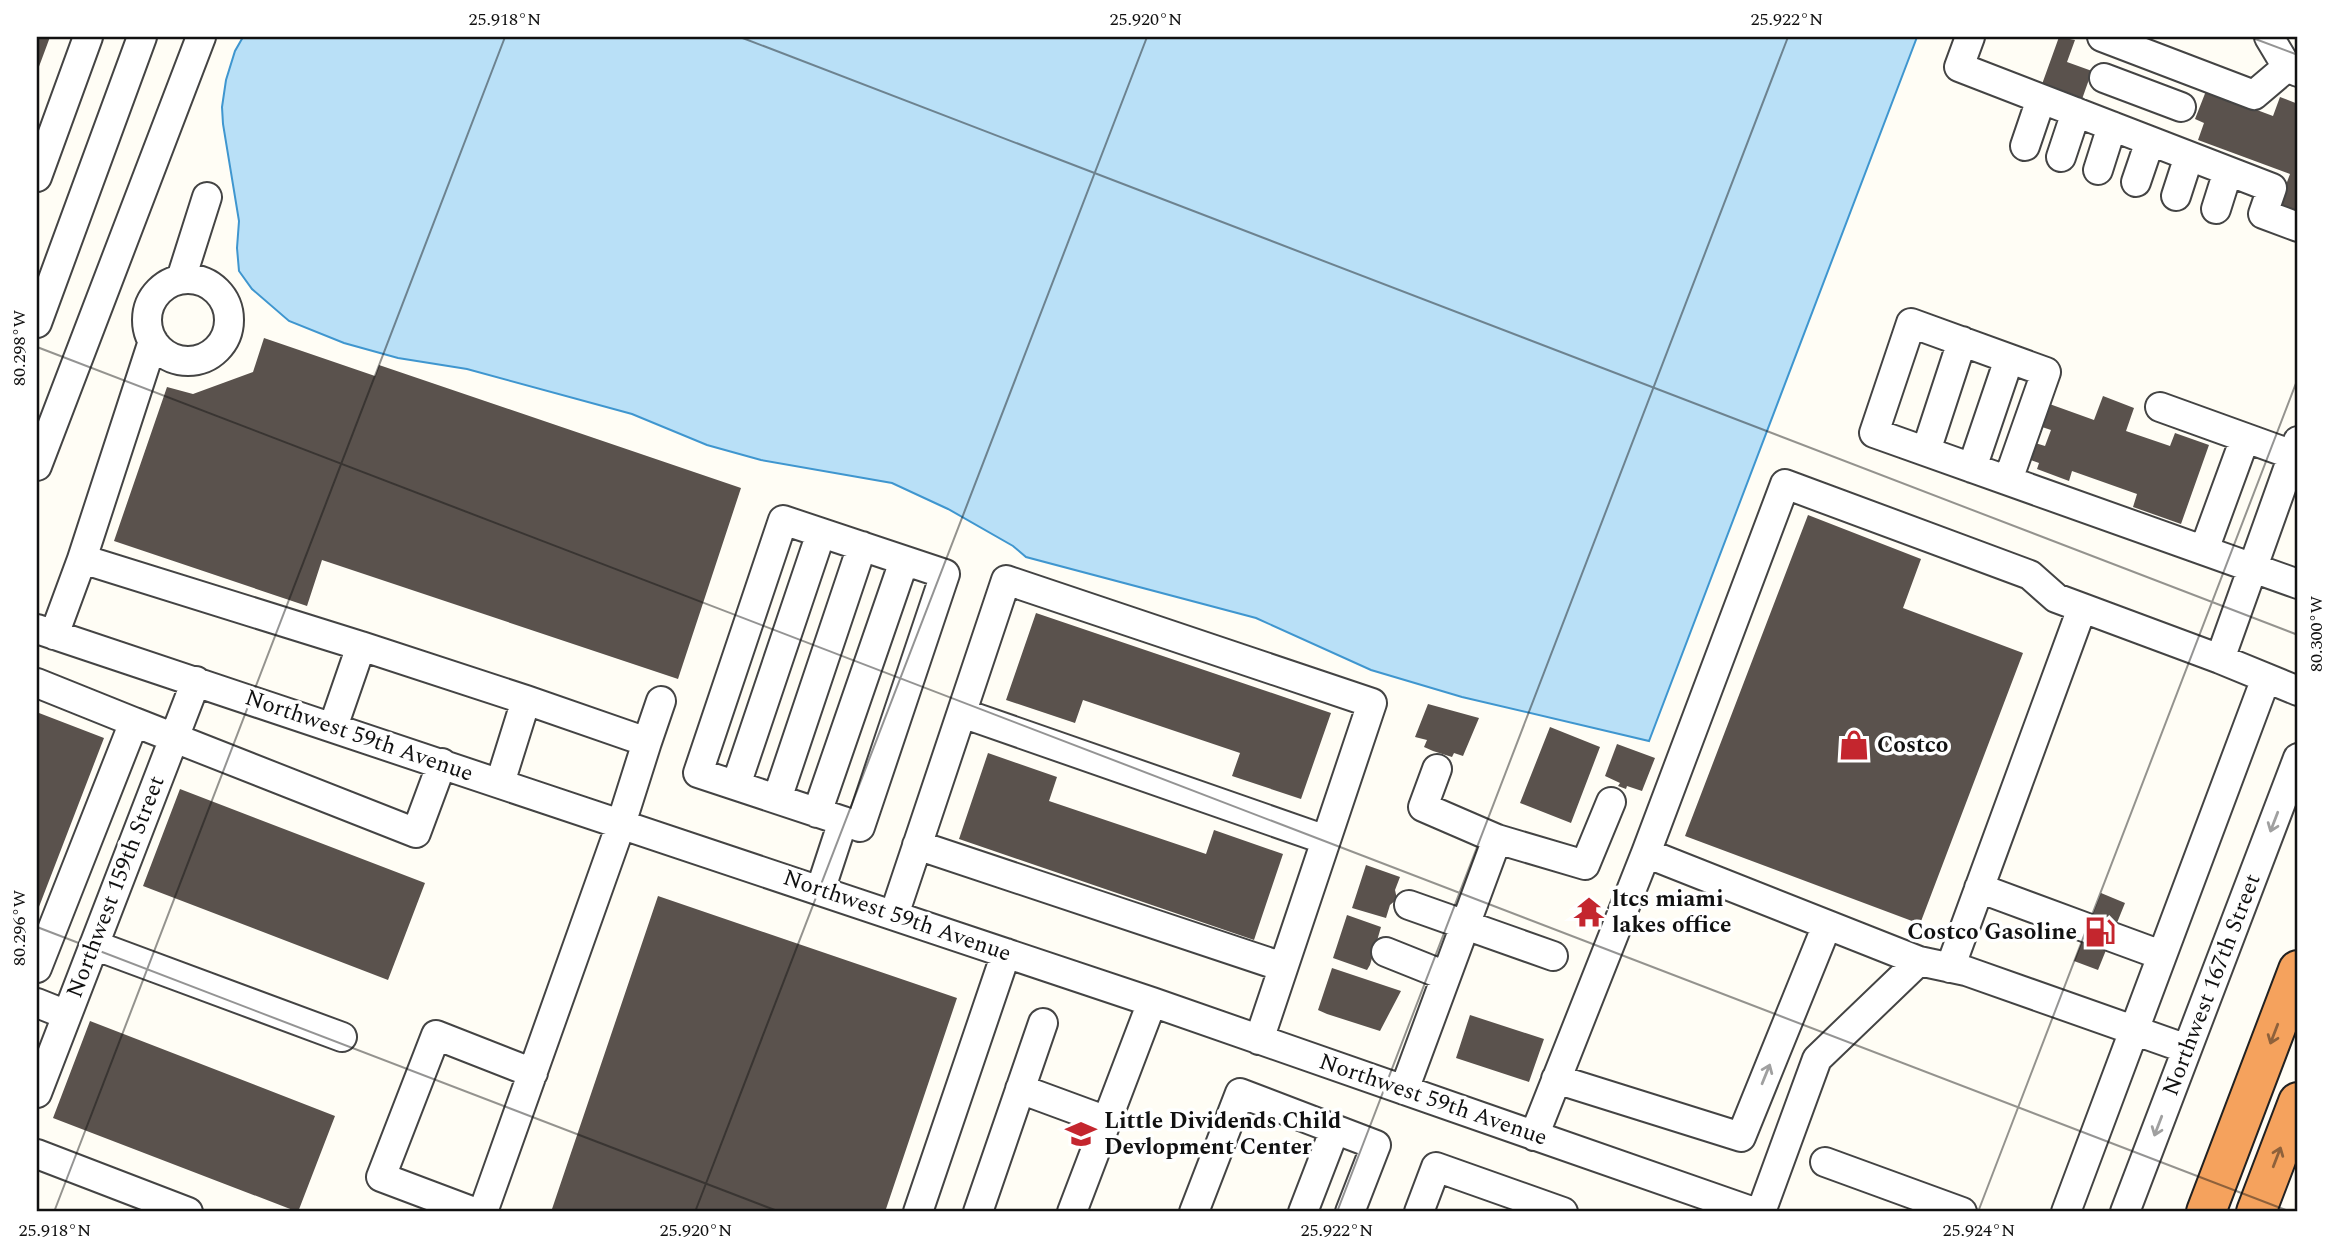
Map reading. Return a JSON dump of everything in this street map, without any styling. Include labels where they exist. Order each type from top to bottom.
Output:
[{"type":"highway","points":[[2206,1212],[2298,970]]},
{"type":"highway","points":[[2256,1212],[2298,1102]]},
{"type":"highway","points":[[2284,1212],[2298,1172]]},
{"type":"street","points":[[37,177],[88,37]]},
{"type":"street","points":[[37,323],[142,37]]},
{"type":"street","points":[[37,467],[201,37]]},
{"type":"street","points":[[1970,37],[1959,67],[2272,188],[2263,214],[2298,227]]},
{"type":"street","points":[[2098,170],[2093,119],[2104,78],[2110,40],[2253,95],[2293,69],[2269,37]]},
{"type":"street","points":[[2104,78],[2181,107]]},
{"type":"street","points":[[2025,146],[2041,99]]},
{"type":"street","points":[[2061,158],[2093,119]]},
{"type":"street","points":[[2136,183],[2150,141]]},
{"type":"street","points":[[2176,196],[2189,156]]},
{"type":"street","points":[[2216,209],[2228,171]]},
{"type":"street","points":[[181,279],[207,197]]},
{"type":"street","points":[[181,279],[192,279],[203,282],[220,295],[228,316],[225,337],[210,354],[190,361],[169,356],[153,341],[147,323],[150,303],[163,287],[181,279]]},
{"type":"street","points":[[2008,481],[2046,372],[1911,323],[1874,433],[2008,481],[2204,550],[2298,584]]},
{"type":"street","points":[[46,632],[82,559],[153,341]]},
{"type":"street","points":[[1926,451],[1962,341]]},
{"type":"street","points":[[1972,468],[2009,359]]},
{"type":"street","points":[[2160,407],[2245,438],[2295,448],[2220,659]]},
{"type":"street","points":[[2204,550],[2245,438]]},
{"type":"street","points":[[1534,1136],[1646,853],[1785,484],[2030,575],[2056,598],[2298,691]]},
{"type":"street","points":[[783,520],[821,533],[945,574],[860,827],[698,773],[783,520]]},
{"type":"street","points":[[736,785],[821,533]]},
{"type":"street","points":[[777,799],[862,547]]},
{"type":"street","points":[[82,559],[526,699],[647,742]]},
{"type":"street","points":[[817,813],[904,561]]},
{"type":"street","points":[[894,915],[1006,580],[1372,704],[1259,1040]]},
{"type":"street","points":[[1950,968],[2082,608]]},
{"type":"street","name":"Northwest 59th Avenue","points":[[46,632],[1152,1002],[1754,1212]]},
{"type":"street","points":[[333,727],[361,646]]},
{"type":"street","points":[[2066,1212],[2266,678]]},
{"type":"street","name":"Northwest 159th Street","points":[[37,1093],[196,681]]},
{"type":"street","points":[[37,682],[416,833],[442,764]]},
{"type":"street","points":[[500,783],[526,699]]},
{"type":"street","points":[[483,1212],[621,824],[661,701]]},
{"type":"street","points":[[962,713],[1326,839]]},
{"type":"street","points":[[37,968],[134,722]]},
{"type":"street","name":"Northwest 167th Street","points":[[2125,1212],[2298,758]]},
{"type":"street","points":[[1437,769],[1423,807],[1497,839],[1585,865],[1611,802]]},
{"type":"street","points":[[820,891],[844,821]]},
{"type":"street","points":[[1404,1090],[1497,839]]},
{"type":"street","points":[[917,845],[1283,967]]},
{"type":"street","points":[[1646,853],[1919,961],[1966,971],[2188,1049]]},
{"type":"street","points":[[1979,888],[2161,955]]},
{"type":"street","points":[[1409,905],[1553,956]]},
{"type":"street","points":[[1556,1079],[1741,1137],[1827,925]]},
{"type":"street","points":[[94,945],[342,1037]]},
{"type":"street","points":[[1385,952],[1447,976]]},
{"type":"street","points":[[918,1212],[1006,953]]},
{"type":"street","points":[[1761,1212],[1817,1059],[1919,961]]},
{"type":"street","points":[[1072,1212],[1152,1002]]},
{"type":"street","points":[[37,1003],[67,1015]]},
{"type":"street","points":[[978,1212],[1043,1023]]},
{"type":"street","points":[[474,1212],[381,1177],[436,1035],[533,1073]]},
{"type":"street","points":[[1020,1089],[1107,1121]]},
{"type":"street","points":[[1194,1212],[1240,1093],[1376,1145],[1350,1212]]},
{"type":"street","points":[[1303,1212],[1335,1129]]},
{"type":"street","points":[[37,1154],[188,1212]]},
{"type":"street","points":[[1825,1162],[1962,1212]]},
{"type":"street","points":[[1419,1212],[1436,1167],[1563,1212]]},
{"type":"water","points":[[243,37],[1917,37],[1649,741],[1462,697],[1371,670],[1256,618],[1026,557],[1013,546],[948,509],[892,483],[761,460],[707,445],[632,414],[467,369],[398,358],[344,343],[289,321],[252,289],[239,271],[239,221],[222,107],[226,80],[235,51]]},
{"type":"building","points":[[37,37],[50,37],[37,72]]},
{"type":"building","points":[[2059,37],[2075,40],[2067,62],[2092,71],[2081,102],[2041,87]]},
{"type":"building","points":[[2206,91],[2273,116],[2280,97],[2298,104],[2298,217],[2277,209],[2290,174],[2198,140],[2204,123],[2195,119]]},
{"type":"building","points":[[264,338],[375,376],[379,365],[741,488],[678,679],[322,560],[307,606],[114,541],[167,387],[193,394],[253,372]]},
{"type":"building","points":[[2103,396],[2134,408],[2126,431],[2170,446],[2175,433],[2209,445],[2181,524],[2133,507],[2137,494],[2072,471],[2069,481],[2037,469],[2039,463],[2023,457],[2029,441],[2045,446],[2051,430],[2036,425],[2044,402],[2094,420]]},
{"type":"building","name":"Costco","points":[[1808,515],[1921,559],[1903,608],[2023,653],[1920,924],[1685,836]]},
{"type":"building","points":[[1036,613],[1331,713],[1301,799],[1232,776],[1240,753],[1083,700],[1075,723],[1006,700]]},
{"type":"building","points":[[1428,704],[1479,718],[1463,756],[1454,753],[1452,757],[1433,751],[1424,747],[1427,740],[1415,737]]},
{"type":"building","points":[[37,714],[104,738],[37,912]]},
{"type":"building","points":[[1550,727],[1600,747],[1571,823],[1520,803]]},
{"type":"building","points":[[1617,744],[1655,758],[1642,791],[1618,786],[1620,783],[1605,776]]},
{"type":"building","points":[[988,753],[1057,777],[1049,801],[1206,854],[1214,830],[1283,854],[1254,940],[959,839]]},
{"type":"building","points":[[180,789],[425,883],[388,980],[143,886]]},
{"type":"building","points":[[1366,865],[1400,877],[1395,890],[1397,899],[1390,905],[1386,918],[1352,908]]},
{"type":"building","name":"Costco Gasoline","points":[[2101,893],[2125,903],[2098,970],[2074,961]]},
{"type":"building","points":[[658,896],[957,998],[885,1212],[551,1212]]},
{"type":"building","points":[[1347,915],[1381,927],[1367,970],[1333,958]]},
{"type":"building","points":[[1332,968],[1401,991],[1380,1031],[1318,1010]]},
{"type":"building","points":[[1470,1015],[1544,1039],[1529,1082],[1456,1058]]},
{"type":"building","points":[[90,1021],[335,1116],[298,1212],[53,1118]]},
{"type":"place","name":"Costco","points":[[1854,745]]},
{"type":"place","name":"ltcs miami lakes office","points":[[1589,912]]},
{"type":"place","name":"Costco Gasoline","points":[[2100,932]]},
{"type":"place","name":"Little Dividends Child Devlopment Center","points":[[1081,1134]]}]
